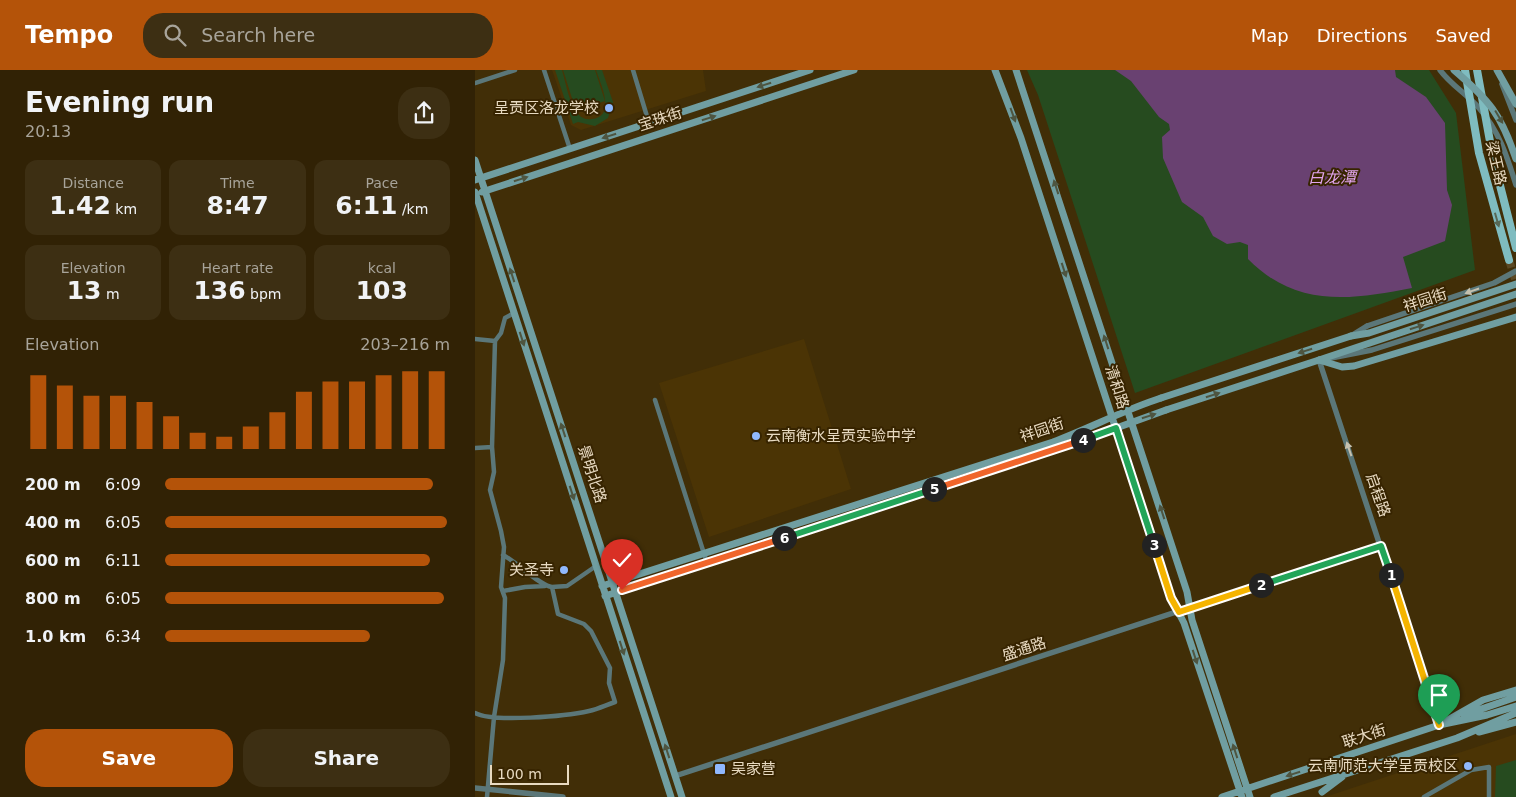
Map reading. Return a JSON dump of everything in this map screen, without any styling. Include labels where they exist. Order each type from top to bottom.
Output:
[{"type":"main road","name":"宝珠街","points":[[478,179],[810,70]]},
{"type":"main road","name":"宝珠街","points":[[475,194],[854,70]]},
{"type":"main road","name":"清和路","points":[[995,70],[1021,138],[1171,598],[1179,612],[1243,792],[1250,797]]},
{"type":"main road","name":"清和路","points":[[1016,70],[1187,592],[1192,620],[1243,792]]},
{"type":"main road","points":[[1454,70],[1488,100],[1497,112],[1516,159]]},
{"type":"main road","name":"梁王路","points":[[1465,70],[1479,153],[1509,260]]},
{"type":"main road","name":"梁王路","points":[[1477,70],[1493,158],[1516,248]]},
{"type":"main road","points":[[1498,74],[1516,104]]},
{"type":"main road","name":"景明北路","points":[[475,160],[478,179],[485,191],[682,797]]},
{"type":"main road","name":"景明北路","points":[[475,194],[671,797]]},
{"type":"main road","name":"祥园街","points":[[602,586],[1053,442],[1113,418],[1128,409],[1351,336],[1369,333],[1516,284]]},
{"type":"main road","name":"祥园街","points":[[605,596],[707,564],[1516,294]]},
{"type":"main road","points":[[1319,360],[1342,367],[1377,361],[1516,317]]},
{"type":"main road","points":[[1439,725],[1483,700],[1516,690]]},
{"type":"main road","points":[[1439,725],[1516,697]]},
{"type":"main road","name":"联大街","points":[[1222,797],[1243,792],[1439,725],[1487,715],[1516,706]]},
{"type":"main road","name":"联大街","points":[[1274,797],[1457,738],[1516,712]]},
{"type":"main road","points":[[1457,738],[1516,722]]},
{"type":"main road","points":[[1323,792],[1347,773]]},
{"type":"street","points":[[475,83],[515,70]]},
{"type":"street","points":[[544,70],[570,149]]},
{"type":"street","points":[[633,70],[649,123]]},
{"type":"street","points":[[1440,70],[1478,106],[1491,122],[1499,136],[1516,185]]},
{"type":"street","points":[[1498,74],[1516,120]]},
{"type":"street","points":[[1351,336],[1367,326],[1494,284],[1516,271]]},
{"type":"street","points":[[1319,360],[1372,350],[1516,304]]},
{"type":"street","points":[[487,797],[494,717],[503,660],[505,598],[503,591],[501,531],[491,490],[494,472],[492,447],[495,341],[501,334],[505,318],[514,313]]},
{"type":"street","points":[[475,339],[495,341]]},
{"type":"street","name":"启程路","points":[[1319,360],[1439,725]]},
{"type":"street","points":[[655,400],[707,564]]},
{"type":"street","points":[[475,448],[492,447]]},
{"type":"street","name":"盛通路","points":[[675,776],[1381,546]]},
{"type":"street","points":[[503,555],[531,573],[545,586]]},
{"type":"street","points":[[503,591],[525,587],[567,586],[596,566]]},
{"type":"street","points":[[475,713],[485,717],[534,717],[590,711],[615,702],[609,683],[610,668],[594,636],[584,624],[559,614],[552,587]]},
{"type":"street","points":[[1424,797],[1471,770],[1489,767],[1489,797]]},
{"type":"street","points":[[475,788],[563,797]]},
{"type":"shaded area","name":"呈贡区洛龙学校","points":[[552,70],[703,70],[706,91],[581,130],[571,125]]},
{"type":"shaded area","name":"云南衡水呈贡实验中学","points":[[804,339],[851,489],[709,537],[659,383]]},
{"type":"shaded area","name":"云南师范大学呈贡校区","points":[[1516,734],[1516,797],[1325,797]]},
{"type":"green space","points":[[555,70],[562,70],[575,110],[582,118],[590,119],[600,117],[604,112],[605,98],[596,70],[602,70],[613,102],[608,118],[595,126],[578,122],[573,124]]},
{"type":"green space","points":[[563,70],[595,70],[605,101],[576,111]]},
{"type":"green space","points":[[1027,70],[1429,70],[1456,113],[1475,270],[1135,393],[1038,95]]},
{"type":"green space","points":[[1516,760],[1516,797],[1495,797],[1496,766]]},
{"type":"water","name":"白龙潭","points":[[1115,70],[1395,70],[1396,77],[1426,97],[1445,123],[1447,190],[1452,205],[1445,241],[1403,257],[1412,288],[1346,297],[1305,293],[1285,286],[1266,275],[1248,259],[1248,245],[1240,242],[1227,244],[1213,236],[1203,217],[1182,202],[1163,158],[1162,137],[1170,130],[1169,124],[1159,117],[1131,81]]},
{"type":"tunnel","points":[[1509,260],[1516,282]]},
{"type":"place","name":"呈贡区洛龙学校","points":[[609,108]]},
{"type":"place","name":"云南衡水呈贡实验中学","points":[[756,436]]},
{"type":"place","name":"关圣寺","points":[[564,570]]},
{"type":"place","name":"云南师范大学呈贡校区","points":[[1468,766]]},
{"type":"place","name":"吴家营","points":[[720,769]]},
{"type":"route","points":[[622,590],[1064,447],[1116,428],[1171,598],[1179,612],[1381,546],[1439,725]]}]
